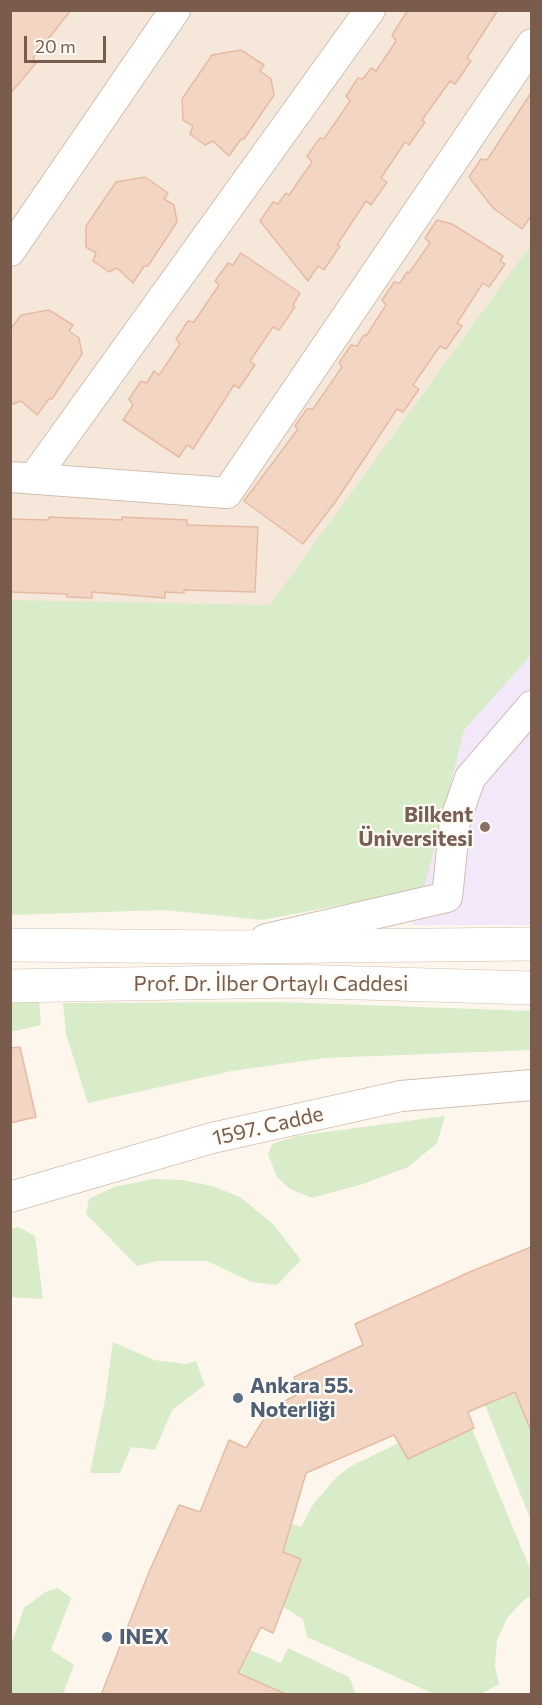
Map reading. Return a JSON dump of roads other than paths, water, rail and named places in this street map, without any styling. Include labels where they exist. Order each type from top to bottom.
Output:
[{"type":"street","points":[[10,251],[175,10]]},
{"type":"street","points":[[22,478],[369,10]]},
{"type":"street","points":[[22,478],[227,493],[531,44]]},
{"type":"street","points":[[232,947],[447,897],[455,821],[470,778],[531,706]]},
{"type":"street","name":"Prof. Dr. İlber Ortaylı Caddesi","points":[[10,945],[232,947],[531,944]]},
{"type":"street","name":"Prof. Dr. İlber Ortaylı Caddesi","points":[[10,986],[302,981],[531,988]]},
{"type":"street","name":"1597. Cadde","points":[[10,1197],[212,1138],[401,1096],[531,1085]]},
{"type":"place","name":"Bilkent Üniversitesi","points":[[485,827]]},
{"type":"place","name":"Ankara 55. Noterliği","points":[[238,1398]]},
{"type":"place","name":"INEX","points":[[107,1637]]}]
